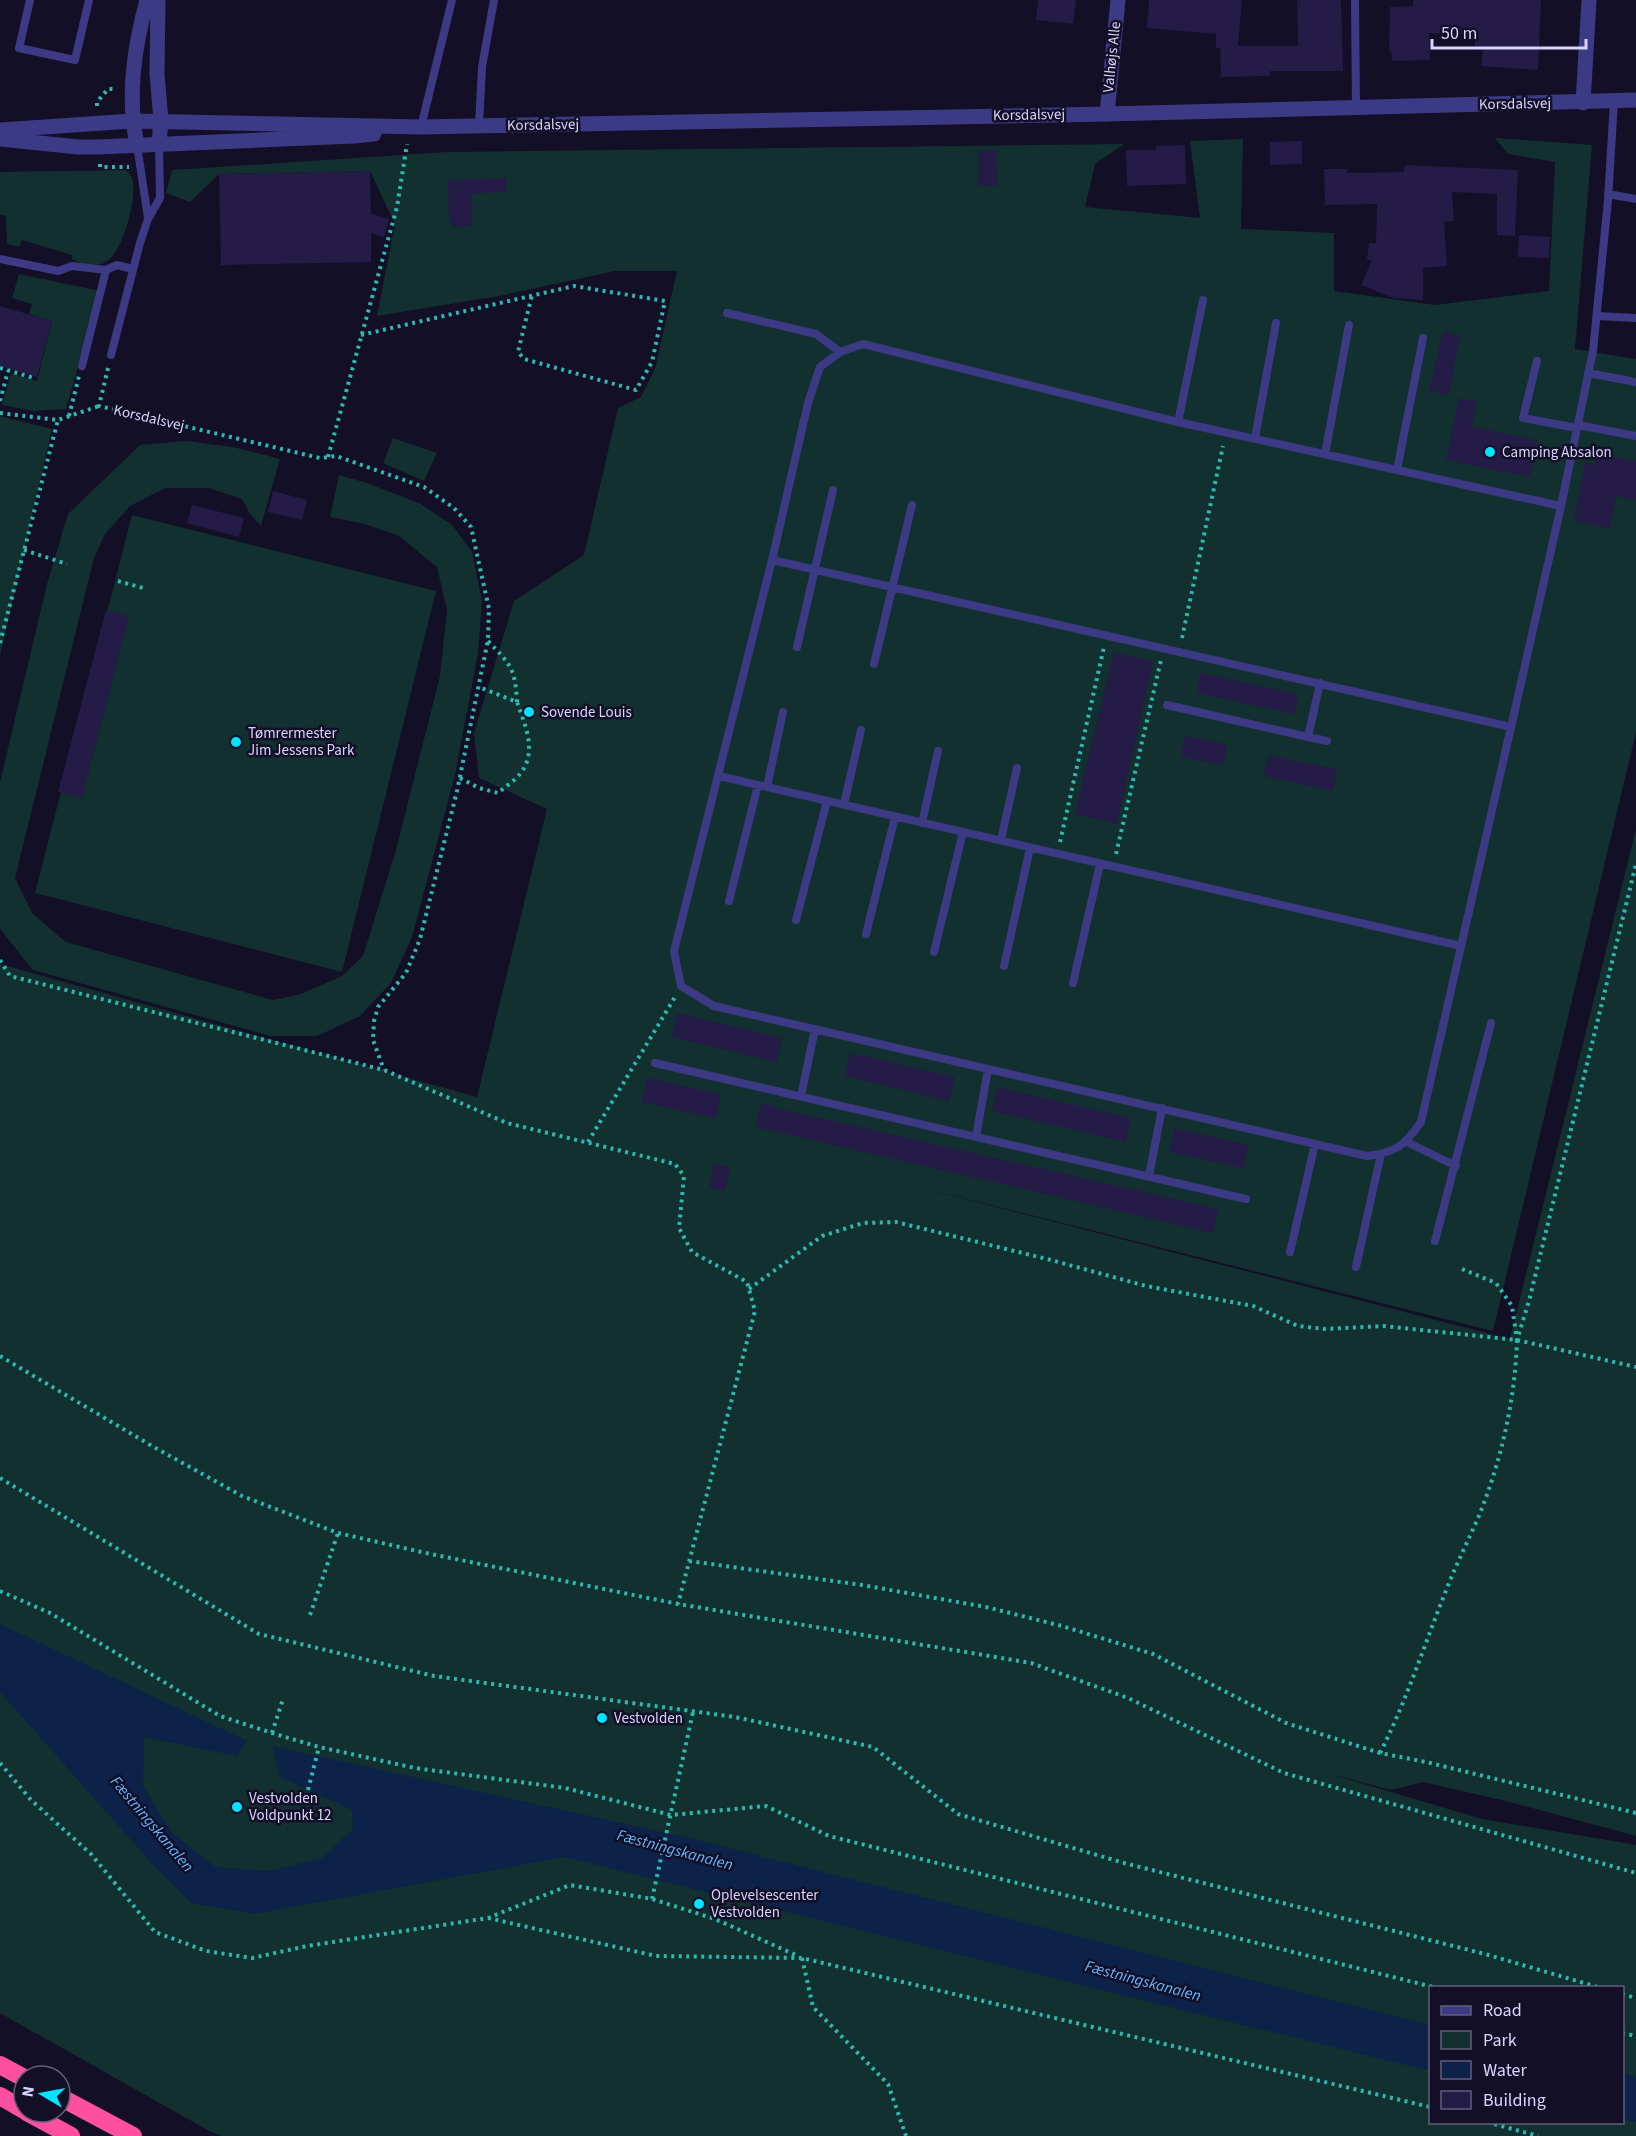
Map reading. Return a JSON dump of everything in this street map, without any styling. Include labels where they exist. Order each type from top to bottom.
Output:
[{"type":"highway","points":[[72,2103],[133,2136]]},
{"type":"highway","points":[[49,2124],[71,2136]]},
{"type":"street","points":[[137,145],[132,121],[132,74],[147,0]]},
{"type":"street","points":[[158,0],[157,74],[162,120],[159,144]]},
{"type":"street","name":"Valhøjs Alle","points":[[1107,114],[1118,0]]},
{"type":"street","points":[[1583,103],[1589,0]]},
{"type":"street","name":"Korsdalsvej","points":[[0,130],[162,120],[416,128],[1107,114],[1636,100]]},
{"type":"street","name":"Korsdalsvej","points":[[0,139],[78,147],[354,136],[416,128]]},
{"type":"lane","points":[[30,0],[19,48],[75,60],[89,0]]},
{"type":"lane","points":[[416,128],[452,0]]},
{"type":"lane","points":[[478,126],[482,67],[494,0]]},
{"type":"lane","points":[[1355,1],[1356,108]]},
{"type":"lane","points":[[1561,506],[1178,422],[863,344],[840,352],[820,367],[808,403],[772,560],[674,951],[681,986],[714,1006],[1367,1156],[1396,1151],[1407,1142],[1421,1122],[1561,506],[1593,351],[1614,102]]},
{"type":"lane","points":[[111,355],[148,219],[160,198],[159,144]]},
{"type":"lane","points":[[137,145],[148,219]]},
{"type":"lane","points":[[1608,194],[1636,199]]},
{"type":"lane","points":[[0,260],[58,271],[72,266],[106,270],[117,265],[133,269]]},
{"type":"lane","points":[[82,366],[106,270]]},
{"type":"lane","points":[[1178,422],[1203,300]]},
{"type":"lane","points":[[727,313],[816,334],[840,352]]},
{"type":"lane","points":[[1597,316],[1636,318]]},
{"type":"lane","points":[[1255,438],[1276,323]]},
{"type":"lane","points":[[1325,454],[1349,325]]},
{"type":"lane","points":[[1397,470],[1423,338]]},
{"type":"lane","points":[[1537,361],[1523,418],[1636,436]]},
{"type":"lane","points":[[1587,373],[1636,382]]},
{"type":"lane","points":[[797,647],[833,490]]},
{"type":"lane","points":[[873,664],[912,504]]},
{"type":"lane","points":[[772,560],[1106,634],[1511,728]]},
{"type":"lane","points":[[1308,737],[1320,683]]},
{"type":"lane","points":[[1167,705],[1327,741]]},
{"type":"lane","points":[[729,901],[783,712]]},
{"type":"lane","points":[[844,804],[861,730]]},
{"type":"lane","points":[[922,823],[938,751]]},
{"type":"lane","points":[[1001,840],[1017,768]]},
{"type":"lane","points":[[719,776],[1461,946]]},
{"type":"lane","points":[[796,920],[827,801]]},
{"type":"lane","points":[[866,934],[895,817]]},
{"type":"lane","points":[[934,952],[963,832]]},
{"type":"lane","points":[[1004,966],[1030,848]]},
{"type":"lane","points":[[1073,984],[1100,864]]},
{"type":"lane","points":[[1436,1241],[1491,1023]]},
{"type":"lane","points":[[801,1096],[815,1029]]},
{"type":"lane","points":[[655,1063],[1246,1199]]},
{"type":"lane","points":[[976,1137],[988,1069]]},
{"type":"lane","points":[[1149,1176],[1162,1108]]},
{"type":"lane","points":[[1407,1142],[1456,1166]]},
{"type":"lane","points":[[1290,1252],[1315,1144]]},
{"type":"lane","points":[[1356,1267],[1381,1154]]},
{"type":"path","points":[[384,1070],[373,1040],[374,1021],[378,1007],[406,973],[420,939],[460,778],[488,640],[489,609],[471,527],[454,508],[424,487],[336,456],[328,457],[397,207],[416,128]]},
{"type":"path","points":[[100,167],[130,167],[134,171]]},
{"type":"path","points":[[361,334],[532,295],[574,286],[665,301],[652,362],[636,390],[524,359],[518,352],[532,295]]},
{"type":"path","name":"Korsdalsvej","points":[[111,355],[99,406],[320,458],[328,457]]},
{"type":"path","points":[[68,416],[82,366]]},
{"type":"path","points":[[0,368],[34,378]]},
{"type":"path","points":[[0,401],[8,371]]},
{"type":"path","points":[[0,413],[58,420],[99,406]]},
{"type":"path","points":[[0,643],[58,420]]},
{"type":"path","points":[[1179,651],[1226,432]]},
{"type":"path","points":[[24,550],[67,564]]},
{"type":"path","points":[[118,581],[143,588]]},
{"type":"path","points":[[1057,854],[1106,634]]},
{"type":"path","points":[[460,778],[480,788],[498,793],[521,774],[530,754],[529,739],[517,702],[514,672],[510,663],[488,640]]},
{"type":"path","points":[[1114,867],[1163,647]]},
{"type":"path","points":[[479,687],[517,702]]},
{"type":"path","points":[[1380,1754],[1446,1590],[1479,1516],[1500,1451],[1516,1376],[1518,1340],[1636,864]]},
{"type":"path","points":[[0,960],[10,976],[384,1070],[507,1123],[675,1164],[684,1176],[680,1228],[692,1252],[747,1282],[755,1311],[678,1604]]},
{"type":"path","points":[[588,1143],[681,986]]},
{"type":"path","points":[[749,1289],[822,1236],[863,1222],[896,1222],[1146,1286],[1253,1306],[1298,1326],[1336,1329],[1383,1326],[1518,1340],[1636,1367]]},
{"type":"path","points":[[1462,1269],[1497,1283],[1512,1306],[1518,1340]]},
{"type":"path","points":[[0,1356],[242,1496],[338,1533],[678,1604],[1031,1663],[1128,1698],[1284,1773],[1636,1873]]},
{"type":"path","points":[[0,1478],[260,1634],[434,1676],[735,1717],[873,1747],[958,1814],[1124,1863],[1485,1954],[1594,1986]]},
{"type":"path","points":[[310,1615],[338,1533]]},
{"type":"path","points":[[689,1561],[885,1589],[986,1607],[1062,1626],[1154,1654],[1286,1723],[1380,1754],[1426,1762],[1636,1813]]},
{"type":"path","points":[[0,1591],[50,1613],[220,1716],[319,1747],[415,1768],[565,1788],[671,1815],[766,1806],[829,1836],[1429,1986]]},
{"type":"path","points":[[272,1733],[283,1699]]},
{"type":"path","points":[[652,1899],[693,1712]]},
{"type":"path","points":[[308,1790],[319,1747]]},
{"type":"path","points":[[0,1763],[31,1800],[91,1854],[155,1932],[206,1951],[252,1958],[307,1946],[488,1918],[570,1886],[652,1899],[715,1919],[802,1958],[1429,2107]]},
{"type":"path","points":[[488,1918],[656,1956],[802,1958]]},
{"type":"path","points":[[802,1958],[813,2007],[888,2084],[906,2136]]},
{"type":"path","points":[[1494,2124],[1538,2136]]},
{"type":"green space","points":[[1495,138],[1592,145],[1575,349],[1636,359],[1636,732],[1493,1331],[907,1184],[1510,1339],[1636,829],[1636,1836],[1506,1801],[1423,1782],[1391,1790],[1327,1773],[1482,1819],[1636,1845],[1636,2136],[221,2136],[0,2013],[0,964],[477,1097],[547,809],[479,778],[474,733],[514,601],[584,555],[618,408],[641,397],[655,369],[677,271],[615,271],[499,296],[377,316],[395,224],[370,171],[219,174],[190,202],[166,193],[172,170],[447,152],[1124,144],[1095,164],[1085,207],[1200,218],[1190,141],[1243,139],[1241,229],[1334,233],[1334,291],[1435,305],[1549,291],[1555,162],[1508,154]]},
{"type":"green space","points":[[126,170],[133,182],[127,226],[117,249],[104,263],[84,264],[72,259],[72,255],[22,240],[19,247],[7,244],[6,216],[0,215],[0,172]]},
{"type":"green space","points":[[19,274],[100,291],[66,409],[34,411],[2,405],[11,373],[37,381],[52,321],[29,314],[32,304],[12,298]]},
{"type":"green space","points":[[0,416],[52,429],[0,656]]},
{"type":"green space","points":[[393,438],[437,453],[424,481],[383,463]]},
{"type":"green space","points":[[186,441],[233,447],[280,459],[261,526],[250,514],[242,499],[209,488],[165,488],[130,506],[105,534],[94,558],[15,878],[32,913],[66,942],[273,1000],[301,994],[342,976],[363,956],[396,850],[440,676],[447,610],[437,567],[399,536],[365,524],[330,517],[339,475],[421,504],[452,525],[472,552],[482,601],[478,653],[455,775],[412,937],[391,983],[360,1016],[317,1036],[270,1036],[33,970],[0,929],[0,782],[47,584],[68,514],[140,445]]},
{"type":"green space","name":"Tømrermester Jim Jessens Park","points":[[132,515],[436,591],[342,972],[35,893]]},
{"type":"water","name":"Fæstningskanalen","points":[[0,1624],[247,1741],[237,1756],[144,1737],[143,1786],[172,1833],[216,1867],[268,1871],[322,1858],[353,1829],[352,1810],[280,1777],[272,1746],[685,1837],[1429,2025],[1429,2071],[564,1857],[254,1914],[191,1903],[155,1867],[0,1692]]},
{"type":"water","points":[[1624,2073],[1636,2077],[1636,2122],[1624,2119]]},
{"type":"building","points":[[1038,0],[1076,0],[1073,24],[1036,20]]},
{"type":"building","points":[[1149,0],[1242,0],[1238,46],[1298,46],[1297,0],[1341,0],[1343,71],[1270,71],[1270,76],[1221,77],[1220,48],[1216,48],[1216,34],[1147,28]]},
{"type":"building","points":[[1413,0],[1541,0],[1538,70],[1481,66],[1483,50],[1475,50],[1475,35],[1429,33],[1430,60],[1392,61],[1391,51],[1389,51],[1390,7],[1413,6]]},
{"type":"building","points":[[1302,141],[1302,164],[1270,165],[1270,142]]},
{"type":"building","points":[[1185,145],[1186,184],[1127,186],[1126,150],[1156,150],[1156,146]]},
{"type":"building","points":[[978,150],[996,150],[997,186],[978,186]]},
{"type":"building","points":[[1405,165],[1518,170],[1515,236],[1497,235],[1497,194],[1452,192],[1454,221],[1444,222],[1447,266],[1423,268],[1423,300],[1393,298],[1361,285],[1372,260],[1367,260],[1369,243],[1376,243],[1377,204],[1325,205],[1324,169],[1347,169],[1347,173],[1403,172]]},
{"type":"building","points":[[370,171],[371,214],[389,219],[384,237],[371,233],[371,262],[221,265],[219,174]]},
{"type":"building","points":[[506,178],[507,191],[472,194],[472,226],[451,227],[448,180]]},
{"type":"building","points":[[1519,235],[1550,237],[1549,258],[1518,257]]},
{"type":"building","points":[[0,306],[52,321],[37,377],[0,366]]},
{"type":"building","points":[[1443,332],[1460,335],[1449,395],[1429,391]]},
{"type":"building","points":[[1459,398],[1477,401],[1472,427],[1538,440],[1530,477],[1446,460]]},
{"type":"building","points":[[1597,454],[1636,461],[1636,500],[1616,496],[1610,528],[1574,521],[1585,462],[1595,464]]},
{"type":"building","points":[[273,491],[307,500],[302,520],[268,512]]},
{"type":"building","points":[[192,505],[244,518],[239,537],[187,523]]},
{"type":"building","points":[[106,610],[129,616],[82,798],[58,792]]},
{"type":"building","points":[[1114,653],[1153,661],[1117,824],[1075,814]]},
{"type":"building","points":[[1200,673],[1298,694],[1294,714],[1197,693]]},
{"type":"building","points":[[1185,736],[1227,744],[1223,765],[1181,757]]},
{"type":"building","points":[[1268,756],[1337,769],[1333,791],[1264,776]]},
{"type":"building","points":[[677,1013],[782,1038],[777,1062],[672,1037]]},
{"type":"building","points":[[850,1053],[955,1077],[949,1101],[845,1076]]},
{"type":"building","points":[[647,1078],[721,1094],[716,1118],[642,1102]]},
{"type":"building","points":[[997,1087],[1131,1118],[1126,1142],[992,1111]]},
{"type":"building","points":[[761,1103],[1218,1209],[1213,1233],[756,1127]]},
{"type":"building","points":[[1174,1128],[1249,1145],[1243,1168],[1169,1152]]},
{"type":"building","points":[[714,1164],[730,1167],[725,1191],[709,1188]]},
{"type":"place","name":"Camping Absalon","points":[[1490,452]]},
{"type":"place","name":"Sovende Louis","points":[[529,712]]},
{"type":"place","name":"Tømrermester Jim Jessens Park","points":[[236,742]]},
{"type":"place","name":"Vestvolden","points":[[602,1718]]},
{"type":"place","name":"Vestvolden Voldpunkt 12","points":[[237,1807]]},
{"type":"place","name":"Oplevelsescenter Vestvolden","points":[[699,1904]]}]
